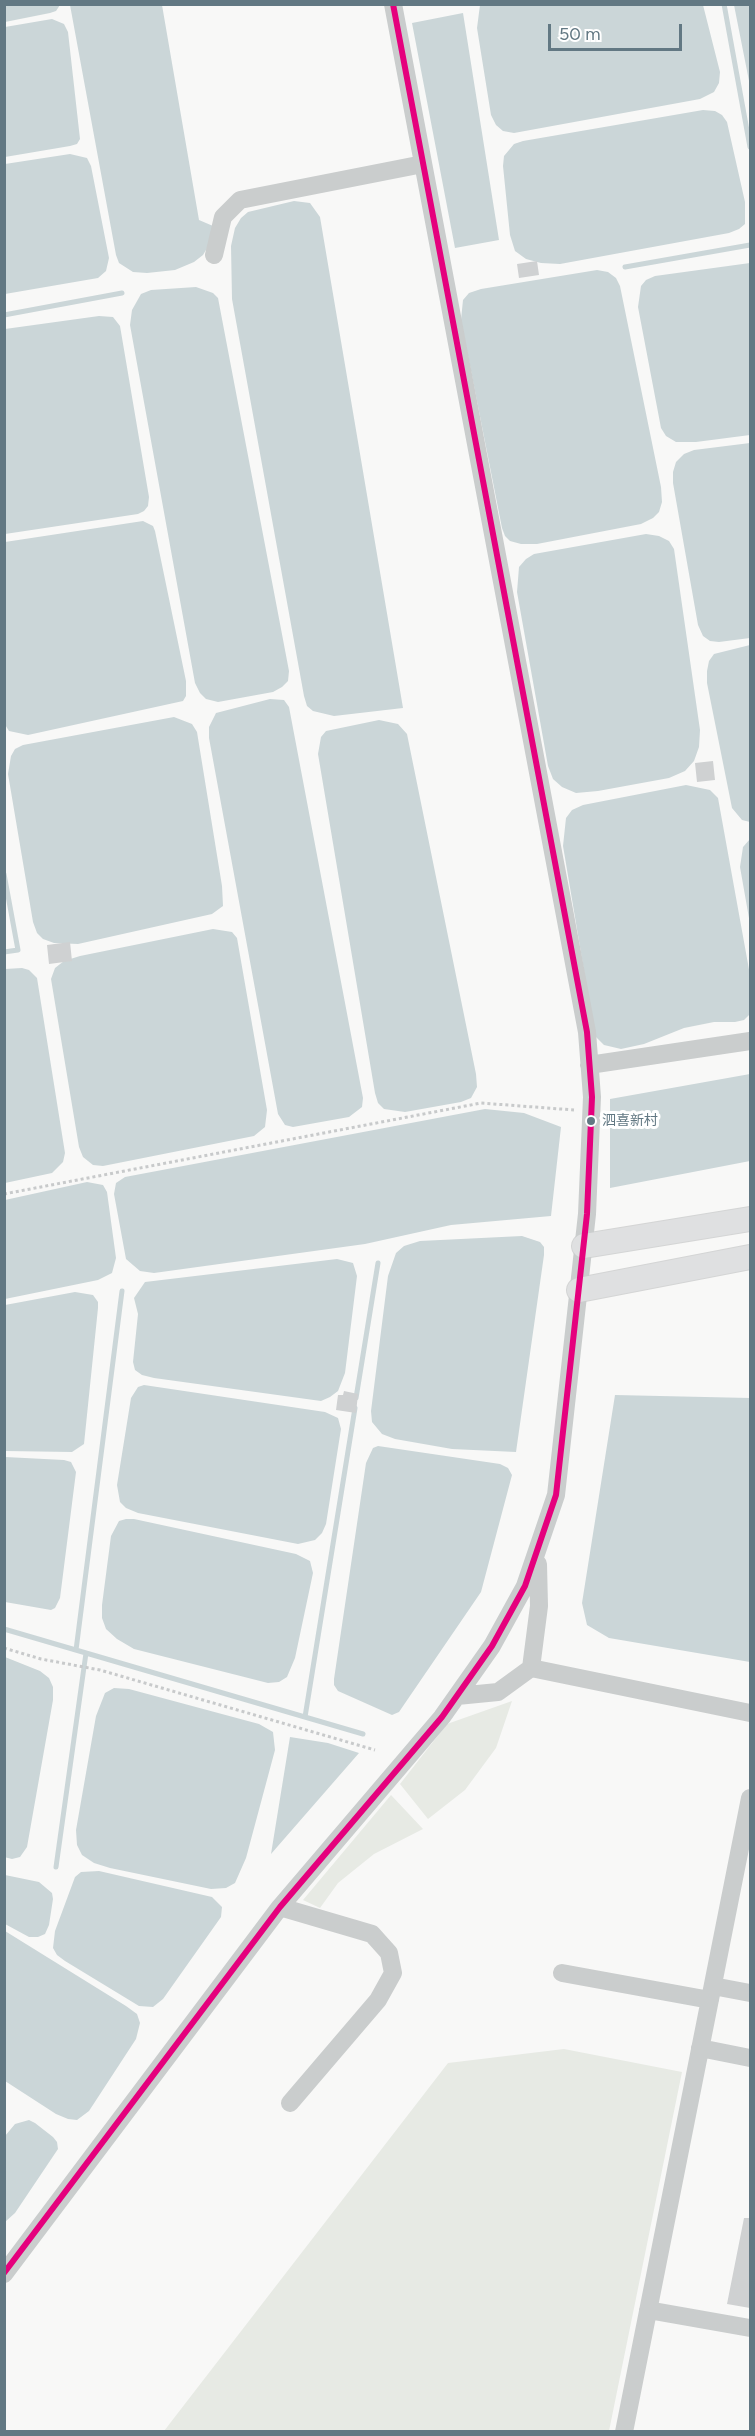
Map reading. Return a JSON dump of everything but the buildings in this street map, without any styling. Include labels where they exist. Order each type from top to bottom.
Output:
[{"type":"main road","points":[[584,1246],[750,1219]]},
{"type":"main road","points":[[579,1290],[750,1257]]},
{"type":"street","points":[[4,2274],[279,1907],[457,1696],[492,1646],[525,1586],[556,1495],[584,1246],[591,1112],[587,1032],[393,4]]},
{"type":"street","points":[[214,255],[223,217],[240,200],[423,164]]},
{"type":"street","points":[[589,1065],[750,1041]]},
{"type":"street","points":[[457,1696],[498,1692],[531,1668],[539,1606],[538,1548]]},
{"type":"street","points":[[531,1668],[750,1713]]},
{"type":"street","points":[[624,2432],[700,2048],[743,1870],[750,1798]]},
{"type":"street","points":[[279,1907],[372,1934],[389,1953],[393,1972],[378,2000],[290,2103]]},
{"type":"street","points":[[562,1974],[712,1993],[750,1993]]},
{"type":"street","points":[[700,2048],[750,2058]]},
{"type":"street","points":[[648,2310],[750,2328]]},
{"type":"path","points":[[4,1194],[481,1103],[591,1112]]},
{"type":"path","points":[[4,1648],[100,1670],[375,1750]]},
{"type":"shaded area","points":[[5,4],[60,5],[56,11],[50,13],[5,22]]},
{"type":"shaded area","points":[[70,5],[162,5],[199,220],[213,226],[209,245],[203,255],[194,262],[175,270],[147,273],[133,272],[119,263]]},
{"type":"shaded area","points":[[480,5],[703,5],[720,72],[719,83],[714,92],[700,99],[514,133],[503,131],[496,125],[491,115],[477,28]]},
{"type":"shaded area","points":[[734,5],[750,5],[750,86]]},
{"type":"shaded area","points":[[463,13],[499,240],[455,248],[412,23]]},
{"type":"shaded area","points":[[52,19],[64,24],[68,32],[80,139],[77,144],[70,146],[5,157],[5,27]]},
{"type":"shaded area","points":[[703,110],[715,111],[727,122],[745,202],[745,224],[739,229],[729,233],[560,264],[526,259],[515,251],[510,235],[503,166],[504,156],[514,144]]},
{"type":"shaded area","points":[[70,154],[87,158],[91,166],[109,258],[106,271],[98,278],[5,294],[5,164]]},
{"type":"shaded area","points":[[294,201],[310,203],[320,217],[403,708],[334,716],[313,711],[307,706],[304,696],[232,299],[231,246],[235,228],[241,218],[248,212]]},
{"type":"shaded area","points":[[750,263],[750,435],[696,442],[676,442],[666,436],[661,428],[638,307],[641,286],[646,280],[655,276]]},
{"type":"shaded area","points":[[597,270],[608,272],[616,278],[620,286],[661,487],[662,502],[659,512],[641,524],[537,544],[510,541],[502,528],[461,320],[463,300],[469,293],[481,289]]},
{"type":"shaded area","points":[[196,287],[213,293],[218,298],[289,671],[288,681],[273,692],[218,702],[206,699],[195,683],[130,325],[132,310],[141,294],[151,290]]},
{"type":"shaded area","points":[[99,316],[113,317],[120,326],[149,497],[148,506],[138,514],[5,534],[5,329]]},
{"type":"shaded area","points":[[750,443],[750,638],[710,641],[703,636],[698,625],[673,472],[676,462],[684,454],[694,450]]},
{"type":"shaded area","points":[[143,521],[153,526],[155,531],[186,681],[186,696],[183,701],[28,735],[9,731],[4,723],[5,542]]},
{"type":"shaded area","points":[[646,534],[659,536],[669,541],[674,549],[700,730],[699,747],[694,761],[685,771],[669,778],[576,793],[562,787],[553,779],[548,766],[517,592],[519,567],[534,554]]},
{"type":"shaded area","points":[[750,645],[750,822],[742,820],[732,808],[707,683],[707,671],[709,661],[714,654]]},
{"type":"shaded area","points":[[270,699],[284,700],[289,707],[363,1098],[362,1107],[349,1117],[293,1127],[285,1125],[278,1114],[209,738],[209,727],[216,713]]},
{"type":"shaded area","points":[[174,717],[192,724],[197,732],[222,886],[223,906],[212,914],[78,944],[54,943],[43,939],[37,933],[33,922],[8,774],[11,756],[15,749],[23,745]]},
{"type":"shaded area","points":[[379,720],[398,724],[407,734],[477,1087],[471,1098],[461,1102],[405,1112],[384,1109],[378,1103],[375,1093],[318,754],[321,737],[326,731]]},
{"type":"shaded area","points":[[686,785],[710,790],[718,798],[750,975],[750,1014],[744,1020],[714,1022],[684,1028],[644,1044],[621,1049],[604,1045],[595,1036],[563,846],[566,818],[572,810],[583,805]]},
{"type":"shaded area","points":[[750,839],[750,924],[740,867],[743,847]]},
{"type":"shaded area","points":[[213,929],[232,932],[237,938],[267,1110],[265,1127],[254,1136],[103,1166],[93,1165],[83,1157],[79,1147],[51,979],[55,968],[64,961],[80,956]]},
{"type":"shaded area","points":[[5,969],[29,970],[37,978],[65,1153],[63,1162],[52,1173],[5,1183]]},
{"type":"shaded area","points":[[750,1074],[750,1161],[610,1188],[610,1099]]},
{"type":"shaded area","points":[[485,1109],[524,1113],[561,1127],[551,1216],[451,1225],[365,1244],[154,1273],[140,1271],[126,1259],[114,1194],[116,1183],[125,1177]]},
{"type":"shaded area","points":[[87,1182],[103,1185],[107,1192],[116,1258],[112,1273],[98,1280],[5,1299],[5,1200]]},
{"type":"shaded area","points":[[522,1236],[540,1242],[544,1247],[544,1255],[516,1452],[452,1449],[395,1439],[382,1434],[372,1422],[371,1411],[388,1276],[396,1253],[404,1246],[420,1241]]},
{"type":"shaded area","points":[[337,1259],[353,1263],[357,1276],[345,1373],[338,1391],[330,1397],[321,1401],[154,1378],[142,1375],[135,1370],[133,1362],[138,1314],[134,1298],[145,1282]]},
{"type":"shaded area","points":[[75,1292],[93,1295],[98,1302],[84,1444],[72,1452],[5,1451],[5,1305]]},
{"type":"shaded area","points":[[144,1385],[325,1412],[338,1418],[341,1429],[326,1524],[322,1533],[315,1540],[298,1544],[138,1513],[126,1508],[120,1502],[117,1485],[131,1398],[138,1387]]},
{"type":"shaded area","points":[[615,1395],[750,1398],[750,1662],[609,1638],[587,1625],[582,1603]]},
{"type":"shaded area","points":[[378,1446],[500,1464],[508,1468],[512,1475],[481,1592],[399,1712],[392,1715],[338,1691],[334,1685],[366,1463],[373,1448]]},
{"type":"shaded area","points":[[5,1457],[64,1460],[71,1462],[76,1472],[60,1598],[55,1608],[51,1610],[5,1602]]},
{"type":"shaded area","points":[[126,1519],[296,1554],[310,1561],[313,1573],[295,1658],[287,1677],[279,1682],[268,1683],[134,1649],[106,1629],[102,1618],[102,1605],[111,1536],[119,1521]]},
{"type":"shaded area","points":[[5,1657],[40,1671],[49,1678],[53,1687],[53,1700],[27,1847],[20,1857],[12,1859],[4,1857]]},
{"type":"shaded area","points":[[114,1688],[129,1689],[259,1724],[273,1732],[275,1750],[246,1858],[235,1883],[226,1888],[211,1889],[110,1868],[94,1863],[82,1855],[77,1845],[76,1830],[96,1716],[105,1693]]},
{"type":"shaded area","points":[[512,1701],[496,1748],[465,1790],[428,1819],[400,1784],[447,1724]]},
{"type":"shaded area","points":[[290,1737],[328,1743],[359,1753],[271,1854]]},
{"type":"shaded area","points":[[391,1795],[423,1829],[374,1854],[338,1883],[320,1908],[303,1900]]},
{"type":"shaded area","points":[[99,1871],[212,1897],[222,1907],[221,1917],[163,1999],[153,2007],[139,2006],[65,1961],[57,1955],[53,1948],[55,1931],[75,1877],[81,1872]]},
{"type":"shaded area","points":[[5,1875],[39,1882],[52,1893],[49,1925],[45,1934],[29,1937],[5,1924]]},
{"type":"shaded area","points":[[5,1931],[137,2014],[140,2023],[136,2039],[89,2111],[77,2120],[56,2114],[5,2081]]},
{"type":"shaded area","points":[[564,2049],[682,2072],[609,2431],[164,2431],[448,2063]]},
{"type":"shaded area","points":[[29,2120],[53,2137],[58,2149],[15,2213],[5,2222],[5,2136],[15,2124]]},
{"type":"waterway","points":[[724,4],[750,147]]},
{"type":"waterway","points":[[625,267],[750,245]]},
{"type":"waterway","points":[[4,315],[122,293]]},
{"type":"waterway","points":[[4,874],[18,950],[4,952]]},
{"type":"waterway","points":[[356,1398],[378,1263]]},
{"type":"waterway","points":[[76,1650],[122,1291]]},
{"type":"waterway","points":[[305,1717],[355,1408]]},
{"type":"waterway","points":[[4,1629],[363,1734]]},
{"type":"waterway","points":[[56,1867],[86,1653]]},
{"type":"transit line","points":[[4,2273],[280,1907],[442,1717],[492,1646],[525,1586],[556,1495],[587,1214],[592,1097],[587,1032],[393,4]]},
{"type":"place","name":"泗喜新村","points":[[591,1121]]}]
